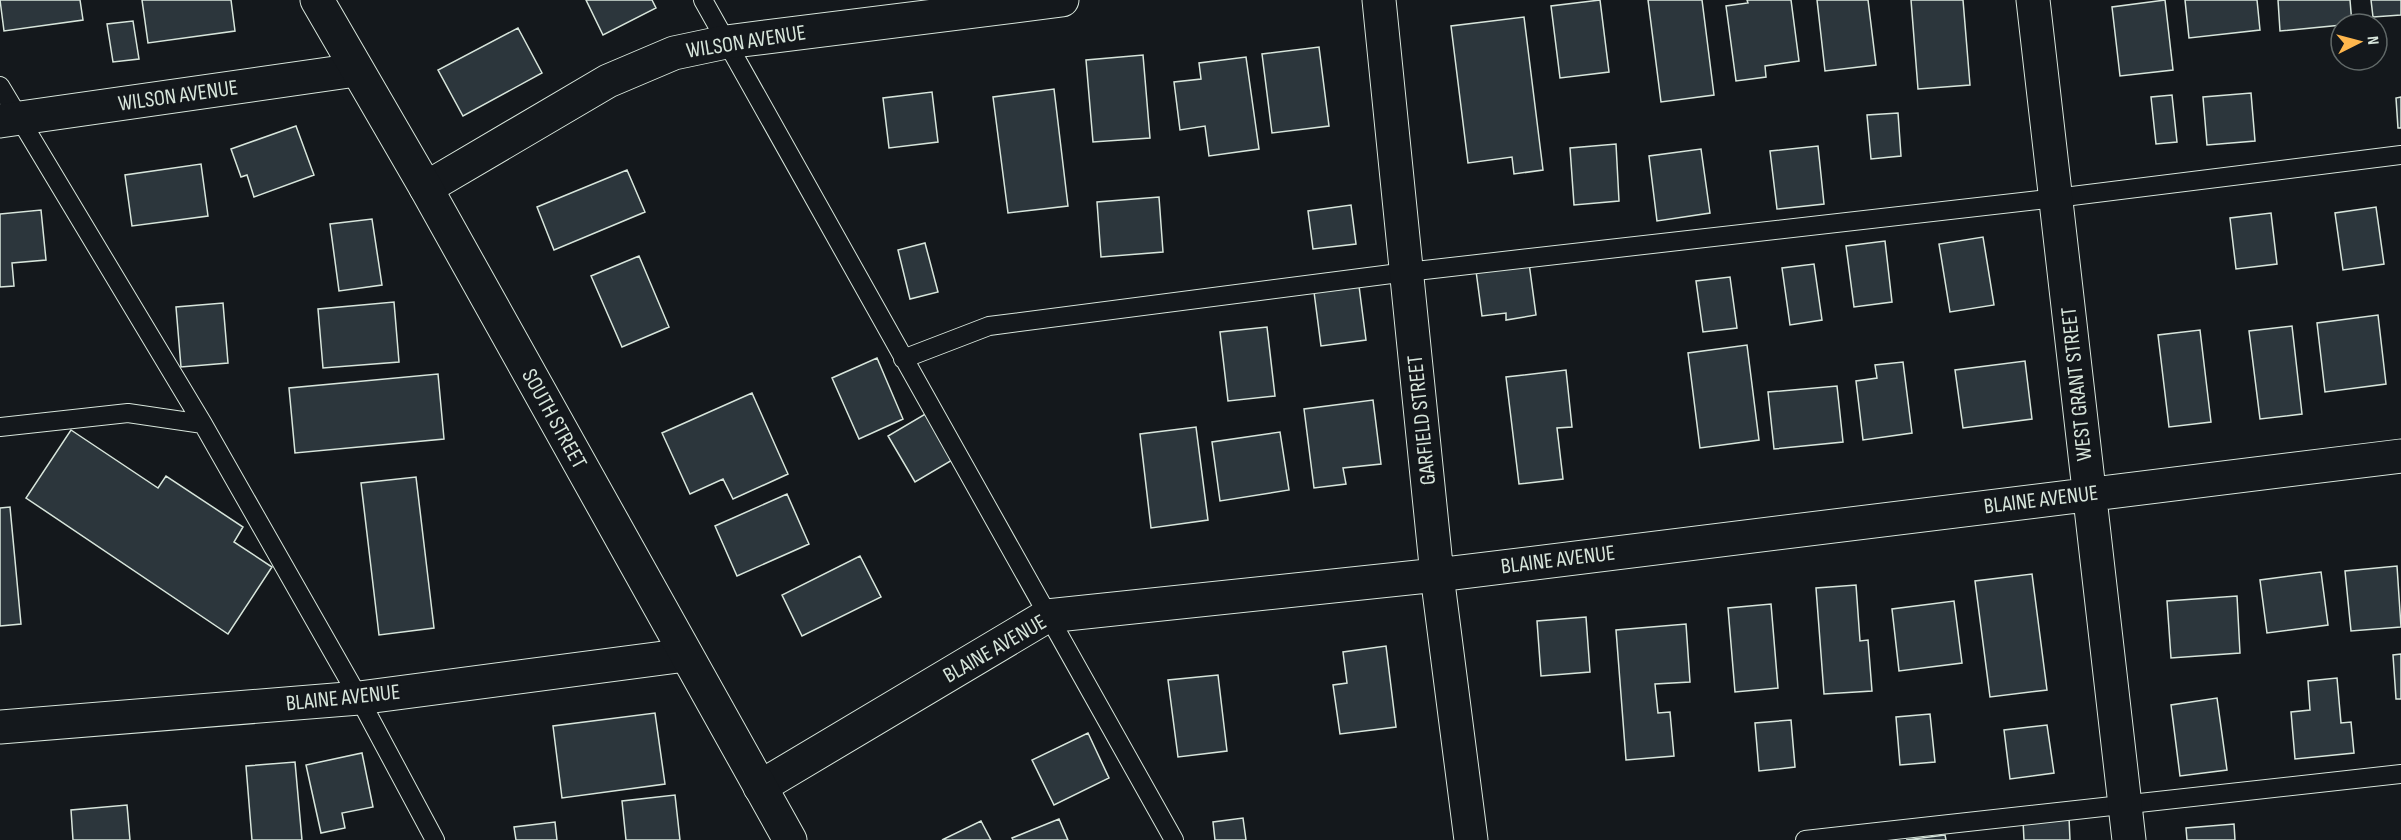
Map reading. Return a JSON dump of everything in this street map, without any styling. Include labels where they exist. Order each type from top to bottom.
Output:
[{"type":"street","name":"SOUTH STREET","points":[[317,0],[426,188],[790,840]]},
{"type":"street","name":"WILSON AVENUE","points":[[426,188],[608,81],[675,53],[726,42],[1062,0]]},
{"type":"street","name":"GARFIELD STREET","points":[[1379,0],[1437,575],[1471,840]]},
{"type":"street","name":"WEST GRANT STREET","points":[[2033,0],[2129,840]]},
{"type":"street","name":"WILSON AVENUE","points":[[9,120],[356,70]]},
{"type":"street","name":"BLAINE AVENUE","points":[[760,787],[1047,616],[1437,575],[2401,456]]},
{"type":"street","name":"BLAINE AVENUE","points":[[0,727],[358,698],[686,655]]},
{"type":"lane","points":[[704,0],[1174,840]]},
{"type":"lane","points":[[0,86],[9,120],[203,424],[358,698],[435,840]]},
{"type":"lane","points":[[903,358],[988,326],[1407,272],[2056,198],[2401,155]]},
{"type":"lane","points":[[0,427],[128,413],[203,424]]},
{"type":"lane","points":[[1805,840],[2401,774]]},
{"type":"building","points":[[0,0],[80,0],[83,20],[4,31]]},
{"type":"building","points":[[142,0],[231,0],[235,31],[148,43]]},
{"type":"building","points":[[586,0],[652,0],[656,8],[603,35]]},
{"type":"building","points":[[1600,0],[1609,72],[1560,78],[1551,6]]},
{"type":"building","points":[[1648,0],[1702,0],[1714,95],[1661,102]]},
{"type":"building","points":[[1747,0],[1791,0],[1799,61],[1765,66],[1766,77],[1736,81],[1726,6],[1748,3]]},
{"type":"building","points":[[1817,0],[1868,0],[1876,65],[1825,71]]},
{"type":"building","points":[[1911,0],[1963,0],[1970,85],[1918,89]]},
{"type":"building","points":[[2165,0],[2173,70],[2120,76],[2112,7]]},
{"type":"building","points":[[2185,0],[2257,0],[2260,30],[2189,38]]},
{"type":"building","points":[[2278,0],[2350,0],[2351,12],[2329,12],[2329,26],[2280,31]]},
{"type":"building","points":[[2371,0],[2401,0],[2401,15],[2389,16],[2389,12],[2372,12]]},
{"type":"building","points":[[1524,17],[1543,170],[1514,174],[1512,157],[1468,163],[1451,26]]},
{"type":"building","points":[[133,21],[139,59],[113,62],[107,24]]},
{"type":"building","points":[[518,28],[542,73],[463,116],[438,70]]},
{"type":"building","points":[[1319,47],[1329,126],[1272,133],[1262,54]]},
{"type":"building","points":[[1143,55],[1150,138],[1093,142],[1086,60]]},
{"type":"building","points":[[1246,57],[1259,149],[1209,156],[1205,126],[1180,130],[1174,82],[1201,79],[1199,63]]},
{"type":"building","points":[[1054,89],[1068,206],[1008,213],[993,97]]},
{"type":"building","points":[[932,92],[938,142],[889,148],[883,98]]},
{"type":"building","points":[[2251,93],[2255,141],[2207,145],[2203,97]]},
{"type":"building","points":[[2172,95],[2177,142],[2156,144],[2151,97]]},
{"type":"building","points":[[2401,97],[2401,128],[2398,128],[2396,98]]},
{"type":"building","points":[[1898,113],[1901,156],[1871,159],[1867,115]]},
{"type":"building","points":[[296,126],[314,175],[254,197],[247,175],[241,177],[231,149]]},
{"type":"building","points":[[1616,144],[1619,201],[1574,205],[1570,148]]},
{"type":"building","points":[[1818,146],[1824,204],[1777,209],[1770,151]]},
{"type":"building","points":[[1701,149],[1710,213],[1657,221],[1649,156]]},
{"type":"building","points":[[201,164],[208,216],[132,226],[125,175]]},
{"type":"building","points":[[627,170],[645,212],[554,250],[537,207]]},
{"type":"building","points":[[1159,197],[1163,252],[1101,257],[1097,202]]},
{"type":"building","points":[[1351,205],[1356,244],[1313,249],[1308,211]]},
{"type":"building","points":[[2376,207],[2384,264],[2343,270],[2335,213]]},
{"type":"building","points":[[41,210],[46,260],[12,263],[14,286],[0,287],[0,214]]},
{"type":"building","points":[[2271,213],[2277,264],[2236,269],[2230,218]]},
{"type":"building","points":[[372,219],[382,285],[339,291],[330,224]]},
{"type":"building","points":[[1983,237],[1994,305],[1950,312],[1939,244]]},
{"type":"building","points":[[1885,241],[1892,302],[1854,307],[1846,246]]},
{"type":"building","points":[[925,243],[938,292],[910,299],[898,250]]},
{"type":"building","points":[[639,256],[669,327],[622,347],[591,276]]},
{"type":"building","points":[[1529,263],[1536,315],[1506,320],[1506,313],[1482,316],[1476,271]]},
{"type":"building","points":[[1814,264],[1822,320],[1790,325],[1782,268]]},
{"type":"building","points":[[1730,277],[1737,328],[1703,332],[1696,281]]},
{"type":"building","points":[[1359,286],[1366,340],[1321,346],[1314,292]]},
{"type":"building","points":[[394,302],[399,362],[323,368],[318,309]]},
{"type":"building","points":[[223,303],[228,363],[181,367],[176,307]]},
{"type":"building","points":[[2378,315],[2386,384],[2325,392],[2317,323]]},
{"type":"building","points":[[2292,326],[2302,414],[2260,419],[2249,331]]},
{"type":"building","points":[[1267,327],[1275,396],[1228,401],[1220,332]]},
{"type":"building","points":[[2200,330],[2211,422],[2169,427],[2158,335]]},
{"type":"building","points":[[1747,345],[1759,440],[1700,448],[1688,353]]},
{"type":"building","points":[[877,358],[903,419],[859,439],[832,378]]},
{"type":"building","points":[[2025,361],[2032,419],[1963,428],[1955,370]]},
{"type":"building","points":[[1903,362],[1912,433],[1863,440],[1856,381],[1877,378],[1875,365]]},
{"type":"building","points":[[1566,370],[1572,427],[1557,428],[1563,479],[1519,484],[1506,377]]},
{"type":"building","points":[[438,374],[444,439],[295,453],[289,388]]},
{"type":"building","points":[[1837,386],[1843,442],[1774,449],[1768,392]]},
{"type":"building","points":[[752,393],[788,474],[733,499],[723,479],[690,494],[662,433]]},
{"type":"building","points":[[1373,400],[1381,464],[1343,468],[1346,484],[1314,488],[1304,409]]},
{"type":"building","points":[[927,413],[954,459],[915,482],[888,436]]},
{"type":"building","points":[[1196,427],[1208,520],[1151,528],[1140,434]]},
{"type":"building","points":[[71,430],[158,488],[166,476],[243,527],[234,542],[272,567],[228,634],[26,498]]},
{"type":"building","points":[[1280,432],[1289,490],[1220,501],[1212,442]]},
{"type":"building","points":[[416,477],[434,628],[379,635],[361,483]]},
{"type":"building","points":[[787,494],[809,544],[737,576],[715,526]]},
{"type":"building","points":[[10,507],[21,624],[0,626],[0,508]]},
{"type":"building","points":[[860,556],[881,597],[802,636],[782,595]]},
{"type":"building","points":[[2397,566],[2401,627],[2351,631],[2345,571]]},
{"type":"building","points":[[2321,572],[2328,625],[2267,633],[2260,580]]},
{"type":"building","points":[[2032,574],[2047,690],[1990,697],[1975,581]]},
{"type":"building","points":[[1856,585],[1860,641],[1868,640],[1872,691],[1824,694],[1816,588]]},
{"type":"building","points":[[2237,596],[2240,653],[2171,658],[2167,601]]},
{"type":"building","points":[[1954,601],[1962,663],[1899,671],[1892,609]]},
{"type":"building","points":[[1771,604],[1778,688],[1735,692],[1728,608]]},
{"type":"building","points":[[1586,617],[1590,672],[1541,676],[1537,621]]},
{"type":"building","points":[[1686,624],[1690,682],[1655,684],[1658,713],[1670,712],[1674,756],[1626,760],[1616,630]]},
{"type":"building","points":[[1386,646],[1396,727],[1340,734],[1333,685],[1347,683],[1343,652]]},
{"type":"building","points":[[2401,654],[2401,699],[2396,699],[2393,655]]},
{"type":"building","points":[[1218,675],[1227,751],[1178,757],[1168,680]]},
{"type":"building","points":[[2337,678],[2341,723],[2351,722],[2354,753],[2295,759],[2291,712],[2310,710],[2308,681]]},
{"type":"building","points":[[2217,698],[2227,770],[2180,776],[2171,705]]},
{"type":"building","points":[[655,713],[665,784],[562,798],[553,726]]},
{"type":"building","points":[[1930,714],[1935,762],[1900,765],[1896,717]]},
{"type":"building","points":[[1791,720],[1795,767],[1759,771],[1755,723]]},
{"type":"building","points":[[2047,725],[2054,773],[2010,779],[2004,730]]},
{"type":"building","points":[[1088,733],[1109,778],[1054,805],[1032,760]]},
{"type":"building","points":[[362,753],[373,807],[342,813],[345,828],[321,833],[306,765]]},
{"type":"building","points":[[295,762],[302,840],[252,840],[246,766]]},
{"type":"building","points":[[675,795],[680,840],[626,840],[622,801]]},
{"type":"building","points":[[127,805],[130,840],[73,840],[71,810]]},
{"type":"building","points":[[2069,817],[2070,840],[2024,840],[2023,821]]},
{"type":"building","points":[[1243,818],[1246,840],[1215,840],[1213,822]]},
{"type":"building","points":[[1059,819],[1068,840],[1013,840],[1012,838]]},
{"type":"building","points":[[981,821],[991,840],[942,840]]},
{"type":"building","points":[[555,822],[557,840],[516,840],[514,827]]},
{"type":"building","points":[[2234,824],[2235,840],[2187,840],[2186,828]]},
{"type":"building","points":[[1945,835],[1946,840],[1906,840]]}]
